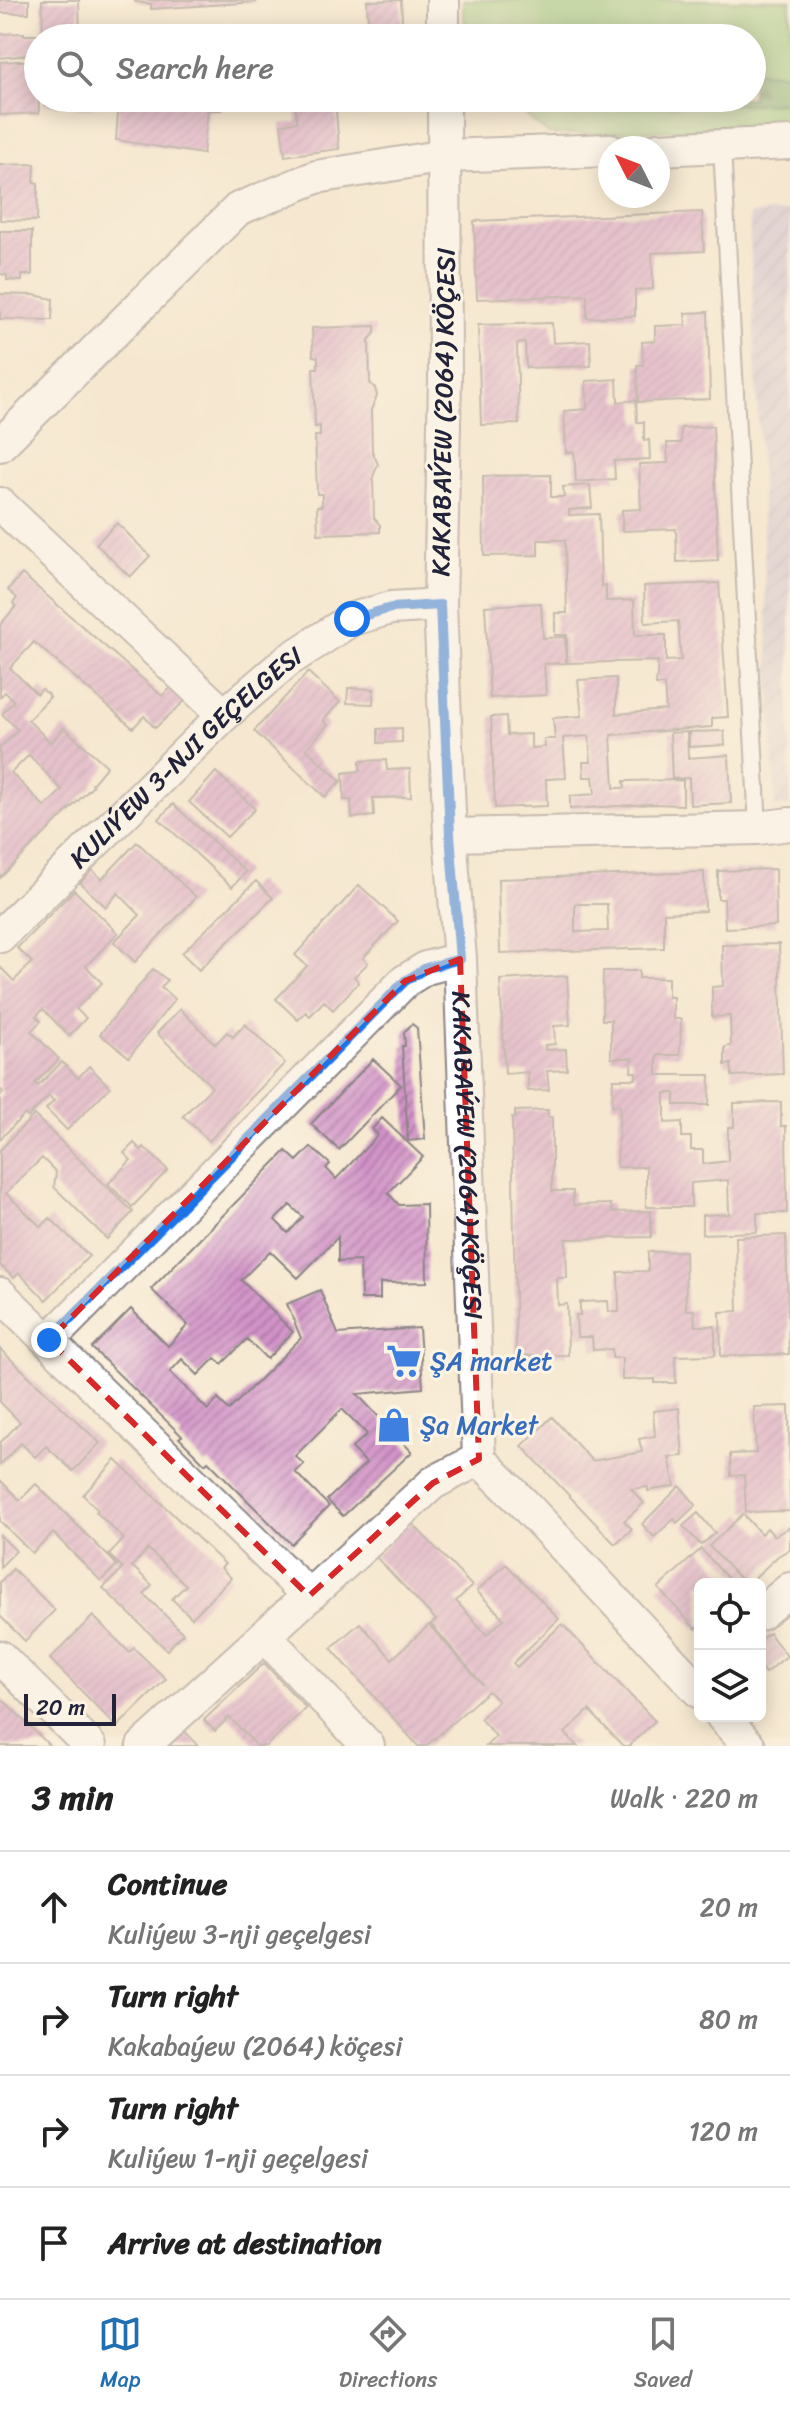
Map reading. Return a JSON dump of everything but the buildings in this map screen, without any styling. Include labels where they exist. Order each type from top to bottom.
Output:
[{"type":"street","points":[[443,0],[443,24]]},
{"type":"street","name":"KAKABAÝEW (2064) KÖÇESI","points":[[444,112],[445,379],[440,605],[450,835],[460,959],[479,1459]]},
{"type":"street","points":[[670,149],[790,143]]},
{"type":"street","points":[[0,445],[238,209],[316,177],[445,156],[598,150]]},
{"type":"street","points":[[0,504],[224,715]]},
{"type":"street","name":"KULIÝEW 3-NJI GEÇELGESI","points":[[0,936],[224,715],[287,661],[352,619],[391,608],[440,605]]},
{"type":"street","points":[[450,835],[758,828],[790,824]]},
{"type":"street","points":[[49,1340],[405,981],[426,968],[460,959]]},
{"type":"street","points":[[0,1294],[309,1596]]},
{"type":"street","points":[[143,1746],[433,1483],[479,1459],[694,1676]]},
{"type":"street","points":[[766,1609],[790,1589]]},
{"type":"street","points":[[265,1636],[368,1746]]},
{"type":"street","points":[[0,1657],[90,1746]]},
{"type":"street","points":[[727,1722],[749,1746]]},
{"type":"lane","points":[[722,147],[758,828]]},
{"type":"highlighted area","points":[[460,959],[479,1459],[433,1483],[309,1596],[49,1340],[405,981]]},
{"type":"shaded area","points":[[790,211],[790,806],[775,807],[749,214]]},
{"type":"green space","points":[[463,0],[790,0],[790,126],[550,135],[521,112],[766,112],[766,24],[466,24]]},
{"type":"green space","points":[[766,72],[790,74],[790,103],[766,104]]},
{"type":"place","name":"ŞA market","points":[[404,1361]]},
{"type":"place","name":"Şa Market","points":[[394,1425]]},
{"type":"route","points":[[49,1340],[405,981],[426,968],[460,959],[450,835],[440,605],[391,608],[352,619]]}]
